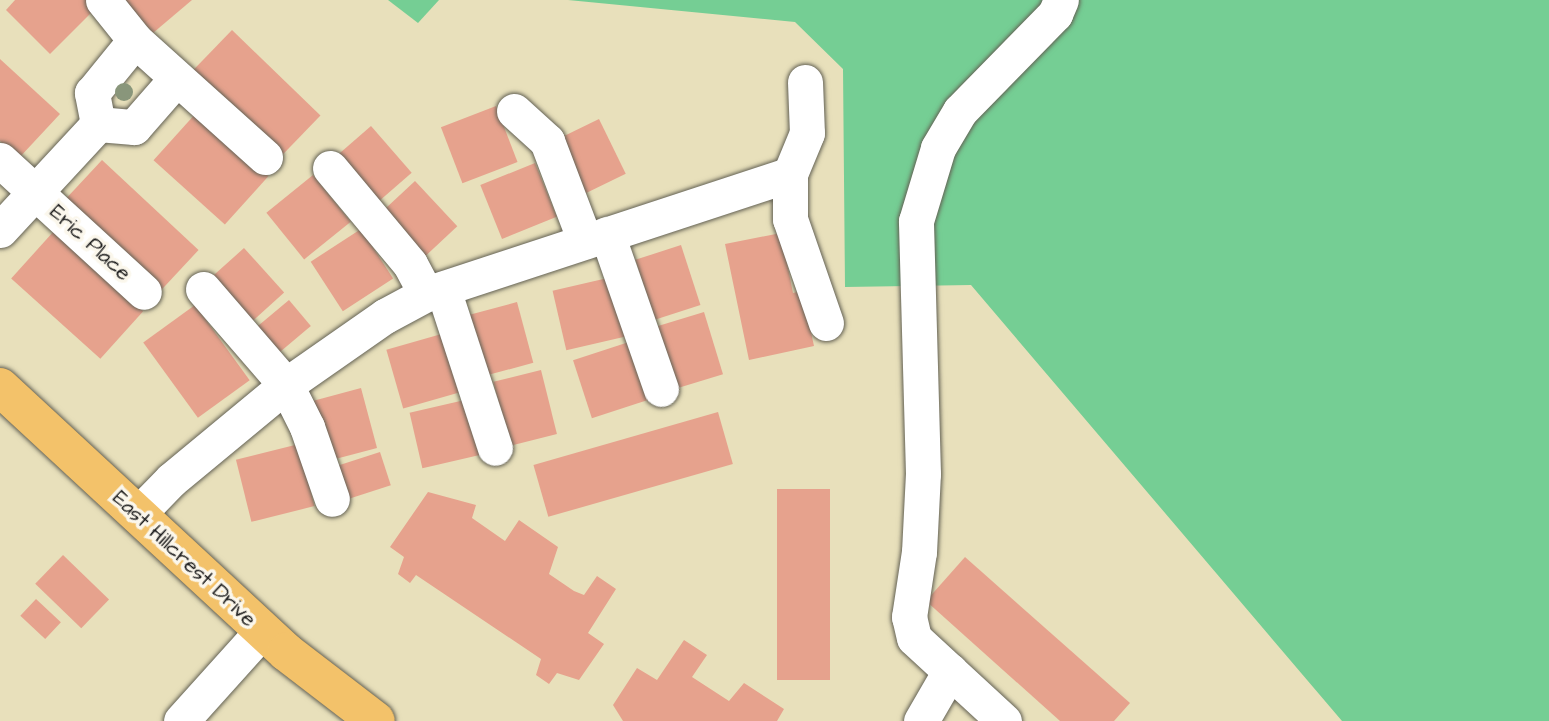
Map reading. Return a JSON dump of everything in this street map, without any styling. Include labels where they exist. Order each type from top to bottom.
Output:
[{"type":"main road","name":"East Hillcrest Drive","points":[[0,387],[262,631],[376,721]]},
{"type":"street","points":[[103,0],[135,40],[265,157]]},
{"type":"street","points":[[1004,721],[914,639],[909,617],[919,552],[923,474],[916,221],[938,148],[961,111],[1055,14],[1061,0]]},
{"type":"street","points":[[135,40],[92,93],[99,124],[134,127],[176,79]]},
{"type":"street","points":[[806,82],[807,133],[790,174],[790,219],[826,323]]},
{"type":"street","points":[[514,111],[547,141],[596,237],[661,389]]},
{"type":"street","name":"Eric Place","points":[[0,230],[99,124]]},
{"type":"street","name":"Eric Place","points":[[0,160],[144,292]]},
{"type":"street","points":[[330,168],[435,291],[495,448]]},
{"type":"street","points":[[137,515],[171,480],[286,385],[385,316],[435,291],[790,174]]},
{"type":"street","points":[[203,289],[286,385],[307,427],[332,499]]},
{"type":"street","points":[[181,721],[262,631]]},
{"type":"street","points":[[921,721],[950,671]]},
{"type":"green space","points":[[388,0],[439,0],[418,23]]},
{"type":"green space","points":[[568,0],[1549,0],[1549,721],[1342,721],[971,285],[845,287],[843,69],[795,22]]},
{"type":"building","points":[[15,0],[89,0],[96,8],[50,54],[6,10]]},
{"type":"building","points":[[124,0],[192,0],[153,33]]},
{"type":"building","points":[[232,30],[320,115],[282,156],[193,70]]},
{"type":"building","points":[[0,59],[60,114],[19,158],[0,141]]},
{"type":"building","points":[[496,106],[518,162],[462,183],[441,127]]},
{"type":"building","points":[[197,112],[268,176],[225,225],[154,160]]},
{"type":"building","points":[[599,119],[626,174],[583,195],[556,140]]},
{"type":"building","points":[[371,126],[412,173],[375,204],[335,157]]},
{"type":"building","points":[[102,160],[199,250],[160,292],[63,202]]},
{"type":"building","points":[[535,163],[557,217],[502,239],[480,185]]},
{"type":"building","points":[[313,175],[351,222],[304,259],[266,213]]},
{"type":"building","points":[[415,181],[457,226],[423,258],[381,213]]},
{"type":"building","points":[[361,229],[393,278],[343,311],[311,262]]},
{"type":"building","points":[[54,231],[143,311],[100,359],[11,279]]},
{"type":"building","points":[[781,233],[793,293],[802,291],[814,346],[749,360],[725,244]]},
{"type":"building","points":[[681,245],[700,305],[655,320],[635,260]]},
{"type":"building","points":[[244,248],[284,293],[248,325],[208,280]]},
{"type":"building","points":[[612,277],[626,336],[566,350],[553,291]]},
{"type":"building","points":[[289,300],[311,326],[275,356],[253,330]]},
{"type":"building","points":[[517,302],[533,363],[486,376],[470,315]]},
{"type":"building","points":[[195,305],[250,380],[198,418],[143,343]]},
{"type":"building","points":[[704,312],[723,374],[677,388],[658,326]]},
{"type":"building","points":[[445,333],[462,392],[403,408],[386,350]]},
{"type":"building","points":[[632,341],[651,399],[592,418],[573,360]]},
{"type":"building","points":[[541,370],[557,434],[509,446],[493,382]]},
{"type":"building","points":[[361,388],[377,448],[330,461],[314,401]]},
{"type":"building","points":[[469,399],[482,455],[422,468],[410,413]]},
{"type":"building","points":[[718,412],[733,464],[548,517],[533,465]]},
{"type":"building","points":[[299,444],[314,506],[251,522],[236,460]]},
{"type":"building","points":[[380,452],[391,485],[345,500],[334,467]]},
{"type":"building","points":[[777,489],[830,489],[830,680],[777,680]]},
{"type":"building","points":[[428,492],[476,505],[472,518],[505,541],[519,520],[558,547],[549,574],[574,591],[584,595],[597,576],[616,589],[588,633],[604,644],[579,680],[557,673],[549,684],[536,675],[541,659],[416,575],[410,583],[398,574],[404,557],[390,547]]},
{"type":"building","points":[[63,555],[109,599],[81,628],[35,584]]},
{"type":"building","points":[[965,557],[1130,703],[1114,721],[1060,721],[926,601]]},
{"type":"building","points":[[36,599],[61,622],[45,639],[20,616]]},
{"type":"building","points":[[684,640],[707,655],[692,677],[729,701],[744,683],[784,709],[777,721],[623,721],[613,705],[637,668],[657,680]]}]
